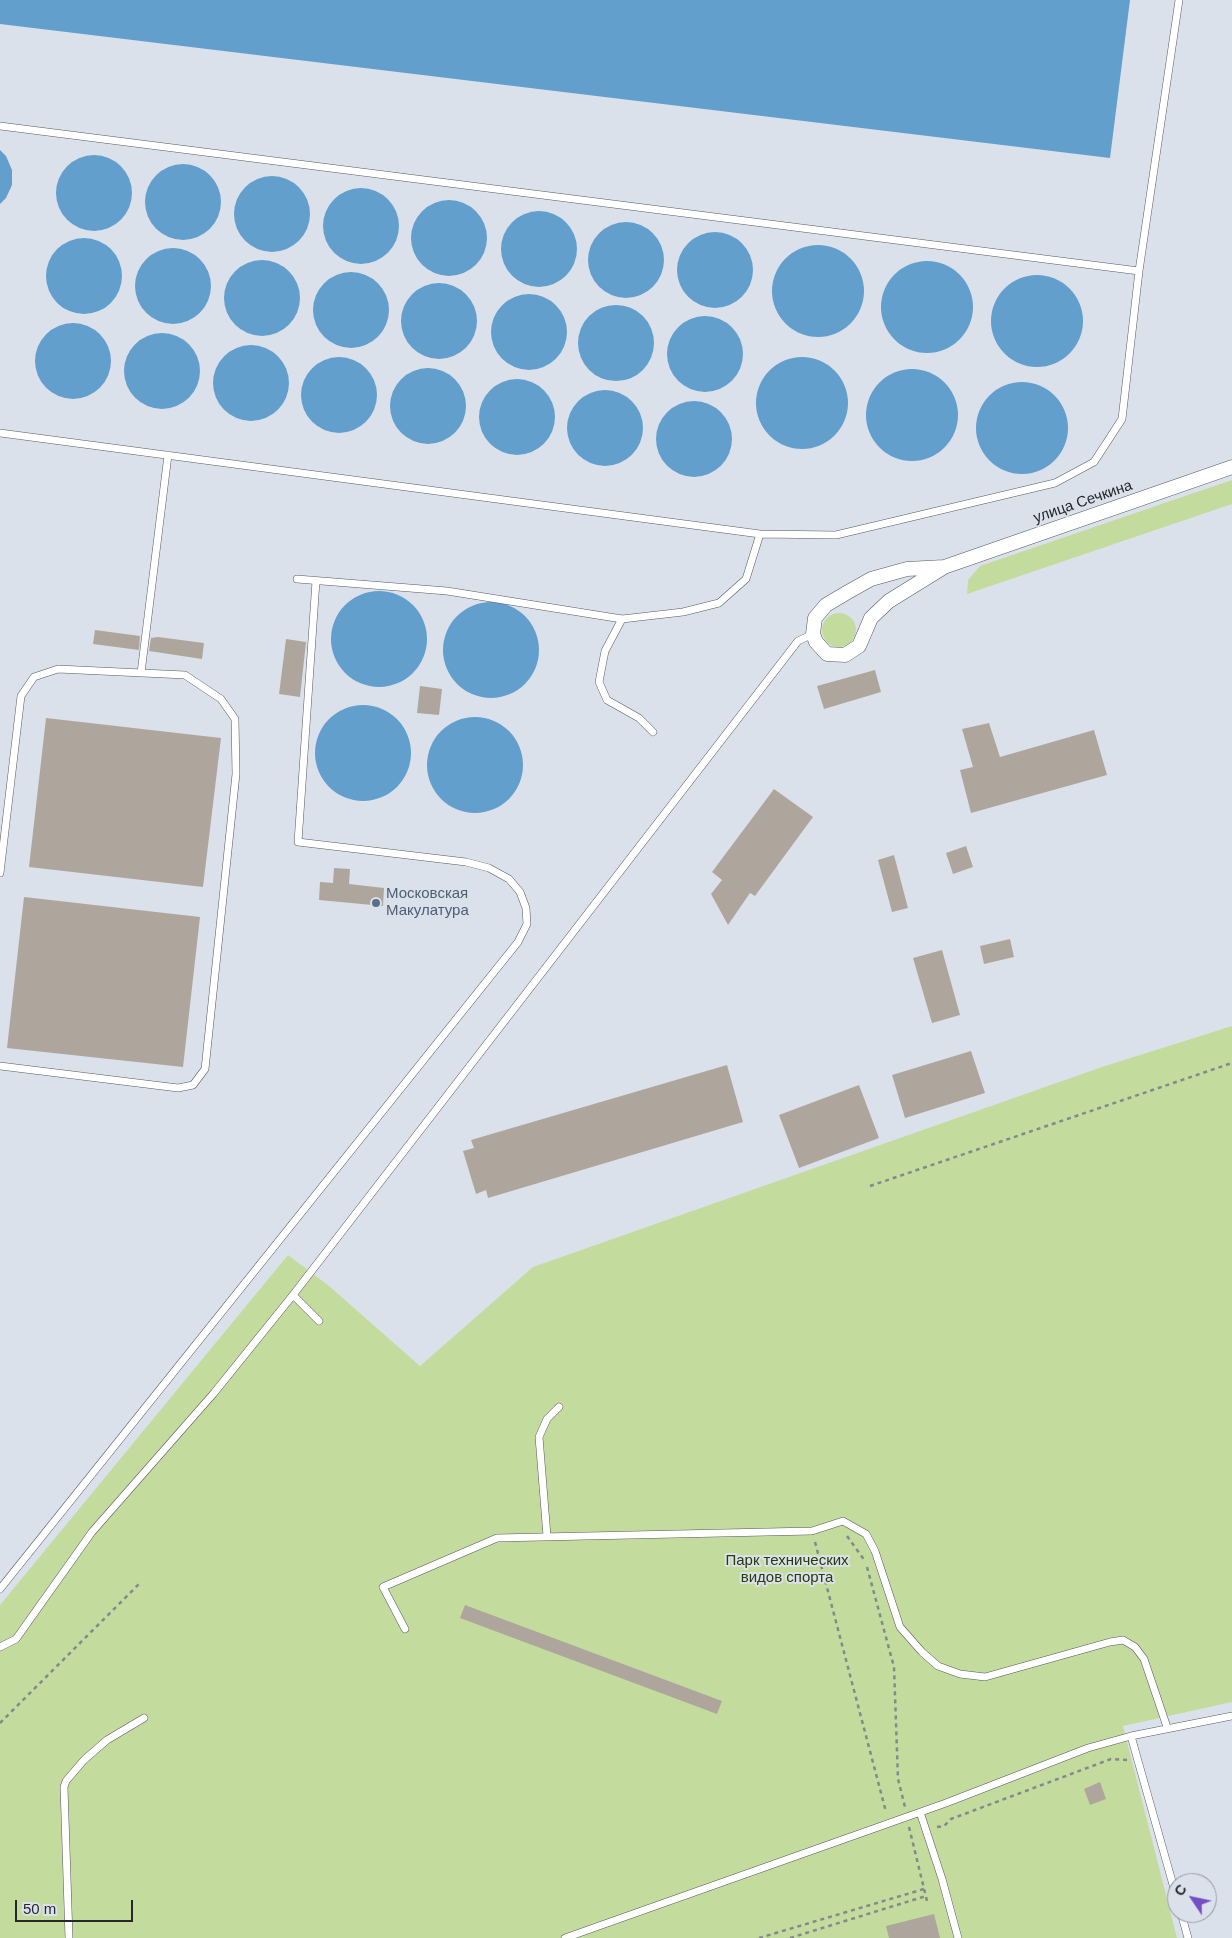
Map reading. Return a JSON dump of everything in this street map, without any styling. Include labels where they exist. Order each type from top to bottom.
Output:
[{"type":"street","name":"улица Сечкина","points":[[944,567],[906,569],[871,579],[826,605],[815,618],[813,634],[820,649],[828,654],[844,655],[852,652],[863,638],[871,618],[889,601],[944,567],[1232,467]]},
{"type":"lane","points":[[0,433],[760,534],[836,535],[1055,483],[1094,462],[1122,419],[1139,271],[1179,0]]},
{"type":"lane","points":[[0,126],[1139,271]]},
{"type":"lane","points":[[141,673],[168,455]]},
{"type":"lane","points":[[297,579],[447,591],[622,619],[683,612],[719,604],[746,579],[760,534]]},
{"type":"lane","points":[[0,1589],[518,942],[527,924],[526,908],[520,892],[509,879],[490,868],[466,862],[298,842],[316,581]]},
{"type":"lane","points":[[622,619],[605,651],[599,682],[607,700],[639,718],[653,732]]},
{"type":"lane","points":[[0,1647],[16,1639],[92,1532],[214,1393],[293,1295],[798,641],[813,634]]},
{"type":"lane","points":[[0,873],[21,696],[34,677],[58,669],[185,675],[221,699],[235,719],[236,774],[205,1069],[193,1085],[178,1088],[0,1066]]},
{"type":"lane","points":[[293,1295],[320,1321]]},
{"type":"lane","points":[[547,1536],[539,1437],[546,1420],[559,1408]]},
{"type":"lane","points":[[405,1629],[383,1587],[497,1538],[812,1531],[843,1521],[866,1534],[875,1551],[900,1627],[922,1652],[938,1666],[960,1674],[985,1677],[1123,1640],[1135,1647],[1144,1659],[1167,1727]]},
{"type":"lane","points":[[566,1938],[907,1817],[1088,1748],[1167,1727],[1232,1716]]},
{"type":"lane","points":[[69,1938],[64,1787],[66,1781],[84,1760],[107,1740],[144,1718]]},
{"type":"lane","points":[[1131,1736],[1170,1873]]},
{"type":"lane","points":[[920,1812],[942,1878],[958,1938]]},
{"type":"lane","points":[[1184,1923],[1188,1938]]},
{"type":"path","points":[[870,1186],[1232,1063]]},
{"type":"path","points":[[843,1521],[848,1540],[865,1561],[891,1655],[898,1779],[927,1901]]},
{"type":"path","points":[[812,1531],[889,1823]]},
{"type":"path","points":[[0,1723],[140,1583]]},
{"type":"path","points":[[911,1834],[944,1826],[951,1819],[1112,1759],[1139,1762]]},
{"type":"path","points":[[758,1938],[924,1889]]},
{"type":"path","points":[[790,1938],[926,1896]]},
{"type":"green space","points":[[1232,480],[1232,504],[967,594],[968,580],[980,566]]},
{"type":"green space","points":[[839,613],[846,614],[851,618],[855,623],[855,637],[851,642],[846,646],[839,647],[832,646],[827,642],[823,637],[822,630],[823,623],[827,618],[832,614]]},
{"type":"green space","name":"Парк технических видов спорта","points":[[1232,1026],[1232,1702],[1123,1726],[1167,1899],[1167,1923],[1173,1923],[1177,1938],[0,1938],[0,1605],[288,1255],[329,1286],[420,1366],[533,1267],[1102,1067]]},
{"type":"water","points":[[0,0],[1130,0],[1110,158],[0,24]]},
{"type":"water","points":[[0,150],[6,156],[12,170],[12,185],[6,198],[0,204]]},
{"type":"water","points":[[94,155],[108,158],[121,166],[129,179],[132,193],[129,207],[121,220],[108,228],[94,231],[80,228],[67,220],[59,207],[56,193],[59,179],[67,166],[80,158]]},
{"type":"water","points":[[183,164],[197,167],[210,175],[218,188],[221,202],[218,216],[210,229],[197,237],[183,240],[169,237],[156,229],[148,216],[145,202],[148,188],[156,175],[169,167]]},
{"type":"water","points":[[272,176],[286,179],[299,187],[307,200],[310,214],[307,228],[299,241],[286,249],[272,252],[258,249],[245,241],[237,228],[234,214],[237,200],[245,187],[258,179]]},
{"type":"water","points":[[361,188],[375,191],[388,199],[396,212],[399,226],[396,240],[388,253],[375,261],[361,264],[347,261],[334,253],[326,240],[323,226],[326,212],[334,199],[347,191]]},
{"type":"water","points":[[449,200],[463,203],[476,211],[484,224],[487,238],[484,252],[476,265],[463,273],[449,276],[435,273],[422,265],[414,252],[411,238],[414,224],[422,211],[435,203]]},
{"type":"water","points":[[539,211],[553,214],[566,222],[574,235],[577,249],[574,263],[566,276],[553,284],[539,287],[525,284],[512,276],[504,263],[501,249],[504,235],[512,222],[525,214]]},
{"type":"water","points":[[626,222],[640,225],[653,233],[661,246],[664,260],[661,274],[653,287],[640,295],[626,298],[612,295],[599,287],[591,274],[588,260],[591,246],[599,233],[612,225]]},
{"type":"water","points":[[715,232],[729,235],[742,243],[750,256],[753,270],[750,284],[742,297],[729,305],[715,308],[701,305],[688,297],[680,284],[677,270],[680,256],[688,243],[701,235]]},
{"type":"water","points":[[84,238],[98,241],[111,249],[119,262],[122,276],[119,290],[111,303],[98,311],[84,314],[70,311],[57,303],[49,290],[46,276],[49,262],[57,249],[70,241]]},
{"type":"water","points":[[818,245],[836,248],[851,258],[861,273],[864,291],[861,309],[851,324],[836,334],[818,337],[800,334],[785,324],[775,309],[772,291],[775,273],[785,258],[800,248]]},
{"type":"water","points":[[173,248],[187,251],[200,259],[208,272],[211,286],[208,300],[200,313],[187,321],[173,324],[159,321],[146,313],[138,300],[135,286],[138,272],[146,259],[159,251]]},
{"type":"water","points":[[262,260],[276,263],[289,271],[297,284],[300,298],[297,312],[289,325],[276,333],[262,336],[248,333],[235,325],[227,312],[224,298],[227,284],[235,271],[248,263]]},
{"type":"water","points":[[927,261],[945,265],[960,274],[969,289],[973,307],[969,325],[960,340],[945,349],[927,353],[909,349],[894,340],[885,325],[881,307],[885,289],[894,274],[909,265]]},
{"type":"water","points":[[351,272],[365,275],[378,283],[386,296],[389,310],[386,324],[378,337],[365,345],[351,348],[337,345],[324,337],[316,324],[313,310],[316,296],[324,283],[337,275]]},
{"type":"water","points":[[1037,275],[1055,278],[1070,288],[1080,303],[1083,321],[1080,339],[1070,354],[1055,364],[1037,367],[1019,364],[1004,354],[994,339],[991,321],[994,303],[1004,288],[1019,278]]},
{"type":"water","points":[[439,283],[453,286],[466,294],[474,307],[477,321],[474,335],[466,348],[453,356],[439,359],[425,356],[412,348],[404,335],[401,321],[404,307],[412,294],[425,286]]},
{"type":"water","points":[[529,294],[543,297],[556,305],[564,318],[567,332],[564,346],[556,359],[543,367],[529,370],[515,367],[502,359],[494,346],[491,332],[494,318],[502,305],[515,297]]},
{"type":"water","points":[[616,305],[630,308],[643,316],[651,329],[654,343],[651,357],[643,370],[630,378],[616,381],[602,378],[589,370],[581,357],[578,343],[581,329],[589,316],[602,308]]},
{"type":"water","points":[[705,316],[719,319],[732,327],[740,340],[743,354],[740,368],[732,381],[719,389],[705,392],[691,389],[678,381],[670,368],[667,354],[670,340],[678,327],[691,319]]},
{"type":"water","points":[[73,323],[87,326],[100,334],[108,347],[111,361],[108,375],[100,388],[87,396],[73,399],[59,396],[46,388],[38,375],[35,361],[38,347],[46,334],[59,326]]},
{"type":"water","points":[[162,333],[176,336],[189,344],[197,357],[200,371],[197,385],[189,398],[176,406],[162,409],[148,406],[135,398],[127,385],[124,371],[127,357],[135,344],[148,336]]},
{"type":"water","points":[[251,345],[265,348],[278,356],[286,369],[289,383],[286,397],[278,410],[265,418],[251,421],[237,418],[224,410],[216,397],[213,383],[216,369],[224,356],[237,348]]},
{"type":"water","points":[[339,357],[353,360],[366,368],[374,381],[377,395],[374,409],[366,422],[353,430],[339,433],[325,430],[312,422],[304,409],[301,395],[304,381],[312,368],[325,360]]},
{"type":"water","points":[[802,357],[820,360],[835,370],[845,385],[848,403],[845,421],[835,436],[820,446],[802,449],[784,446],[769,436],[759,421],[756,403],[759,385],[769,370],[784,360]]},
{"type":"water","points":[[428,368],[442,371],[455,379],[463,392],[466,406],[463,420],[455,433],[442,441],[428,444],[414,441],[401,433],[393,420],[390,406],[393,392],[401,379],[414,371]]},
{"type":"water","points":[[912,369],[930,373],[945,382],[954,397],[958,415],[954,433],[945,448],[930,457],[912,461],[894,457],[879,448],[870,433],[866,415],[870,397],[879,382],[894,373]]},
{"type":"water","points":[[517,379],[531,382],[544,390],[552,403],[555,417],[552,431],[544,444],[531,452],[517,455],[503,452],[490,444],[482,431],[479,417],[482,403],[490,390],[503,382]]},
{"type":"water","points":[[1022,382],[1040,386],[1055,395],[1064,410],[1068,428],[1064,446],[1055,461],[1040,470],[1022,474],[1004,470],[989,461],[980,446],[976,428],[980,410],[989,395],[1004,386]]},
{"type":"water","points":[[605,390],[619,393],[632,401],[640,414],[643,428],[640,442],[632,455],[619,463],[605,466],[591,463],[578,455],[570,442],[567,428],[570,414],[578,401],[591,393]]},
{"type":"water","points":[[694,401],[708,404],[721,412],[729,425],[732,439],[729,453],[721,466],[708,474],[694,477],[680,474],[667,466],[659,453],[656,439],[659,425],[667,412],[680,404]]},
{"type":"water","points":[[379,591],[397,595],[413,605],[423,621],[427,639],[423,657],[413,673],[397,683],[379,687],[361,683],[345,673],[335,657],[331,639],[335,621],[345,605],[361,595]]},
{"type":"water","points":[[491,602],[509,606],[525,616],[535,632],[539,650],[535,668],[525,684],[509,694],[491,698],[473,694],[457,684],[447,668],[443,650],[447,632],[457,616],[473,606]]},
{"type":"water","points":[[363,705],[381,709],[397,719],[407,735],[411,753],[407,771],[397,787],[381,797],[363,801],[345,797],[329,787],[319,771],[315,753],[319,735],[329,719],[345,709]]},
{"type":"water","points":[[475,717],[493,721],[509,731],[519,747],[523,765],[519,783],[509,799],[493,809],[475,813],[457,809],[441,799],[431,783],[427,765],[431,747],[441,731],[457,721]]},
{"type":"building","points":[[95,630],[140,636],[139,650],[93,644]]},
{"type":"building","points":[[158,637],[204,643],[202,659],[149,651],[151,638]]},
{"type":"building","points":[[286,639],[306,642],[300,697],[279,694]]},
{"type":"building","points":[[875,670],[881,692],[824,709],[817,686]]},
{"type":"building","points":[[420,686],[442,689],[439,715],[417,713]]},
{"type":"building","points":[[46,718],[221,738],[203,887],[29,867]]},
{"type":"building","points":[[989,723],[1000,757],[1094,730],[1107,775],[971,813],[960,770],[973,767],[962,729]]},
{"type":"building","points":[[774,789],[813,817],[755,896],[750,893],[728,925],[711,894],[722,880],[712,872]]},
{"type":"building","points":[[966,846],[973,867],[953,874],[946,853]]},
{"type":"building","points":[[894,855],[908,908],[892,912],[878,860]]},
{"type":"building","points":[[334,868],[350,869],[349,884],[384,888],[383,906],[319,900],[320,882],[333,883]]},
{"type":"building","points":[[24,897],[200,917],[183,1067],[7,1048]]},
{"type":"building","points":[[1010,939],[1014,957],[984,964],[980,946]]},
{"type":"building","points":[[942,950],[960,1015],[932,1023],[913,958]]},
{"type":"building","points":[[971,1051],[985,1093],[905,1118],[892,1075]]},
{"type":"building","points":[[727,1065],[743,1122],[488,1198],[486,1190],[476,1194],[463,1151],[474,1148],[471,1140]]},
{"type":"building","points":[[859,1085],[879,1138],[799,1168],[779,1115]]},
{"type":"building","points":[[465,1605],[722,1701],[717,1714],[460,1618]]},
{"type":"building","points":[[1100,1782],[1106,1799],[1090,1805],[1084,1789]]},
{"type":"building","points":[[934,1914],[940,1938],[889,1938],[886,1926]]},
{"type":"place","name":"Московская Макулатура","points":[[376,903]]}]
